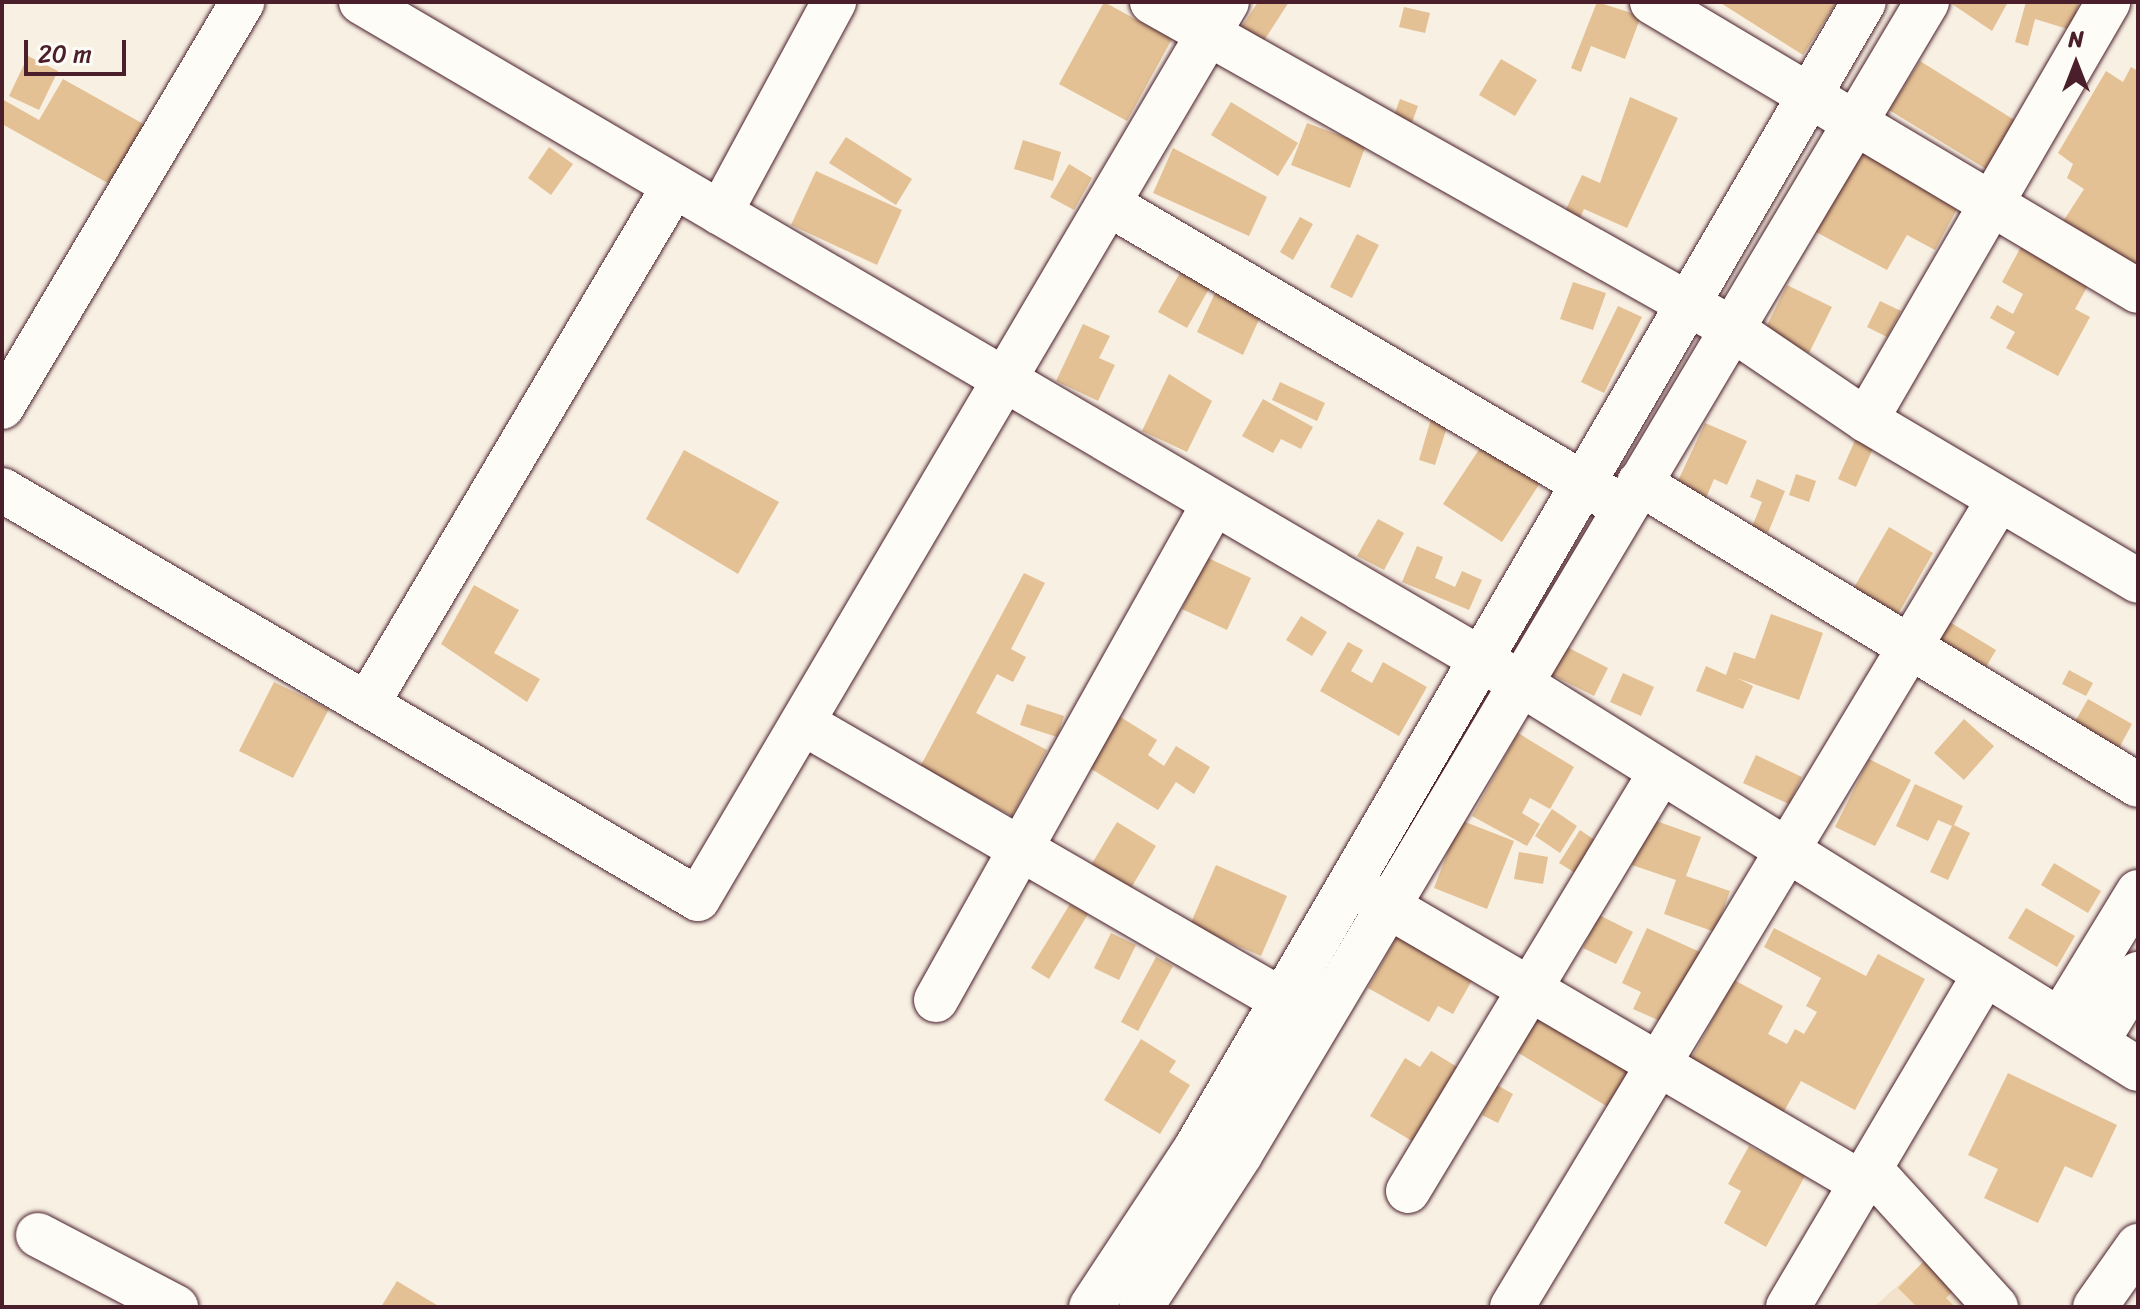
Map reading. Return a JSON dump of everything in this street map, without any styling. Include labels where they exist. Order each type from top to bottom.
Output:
[{"type":"street","points":[[2,407],[242,2]]},
{"type":"street","points":[[361,2],[1481,659],[1660,774],[2138,1069]]},
{"type":"street","points":[[720,213],[834,2]]},
{"type":"street","points":[[1152,2],[1218,17],[1729,327],[1866,420],[2138,581]]},
{"type":"street","points":[[1652,2],[1812,92],[1854,127],[1991,201],[2138,291]]},
{"type":"street","points":[[1369,895],[1481,659],[1864,2]]},
{"type":"street","points":[[1141,1307],[1300,1011],[1369,895],[1521,686],[1729,327],[1854,127],[1927,2]]},
{"type":"street","points":[[1866,420],[2108,2]]},
{"type":"street","points":[[2,490],[698,899],[1110,205],[1218,17]]},
{"type":"street","points":[[367,704],[674,186]]},
{"type":"street","points":[[1110,205],[1584,483],[1632,496],[1910,647],[2138,785]]},
{"type":"street","points":[[1512,1307],[1999,499]]},
{"type":"street","points":[[936,1000],[1214,503]]},
{"type":"street","points":[[803,723],[1300,1011]]},
{"type":"street","points":[[1408,1191],[1660,774]]},
{"type":"street","points":[[2060,1020],[2138,892]]},
{"type":"street","points":[[1369,895],[1657,1066],[1869,1178],[1996,1307]]},
{"type":"street","points":[[1788,1307],[1869,1178],[1985,974]]},
{"type":"street","points":[[2096,1043],[2138,974]]},
{"type":"street","points":[[1091,1307],[1300,1011]]},
{"type":"street","points":[[38,1235],[176,1307]]},
{"type":"street","points":[[2095,1307],[2138,1246]]},
{"type":"shaded area","points":[[1926,1260],[1968,1307],[1874,1307]]},
{"type":"building","points":[[1104,2],[1172,39],[1127,121],[1059,84]]},
{"type":"building","points":[[1258,2],[1289,2],[1263,42],[1241,28]]},
{"type":"building","points":[[1597,2],[1641,16],[1625,59],[1591,46],[1581,72],[1571,68]]},
{"type":"building","points":[[1719,2],[1837,2],[1803,55]]},
{"type":"building","points":[[1949,2],[2008,2],[1992,31]]},
{"type":"building","points":[[2026,2],[2079,2],[2071,30],[2035,19],[2028,46],[2015,42]]},
{"type":"building","points":[[1404,7],[1430,13],[1425,33],[1399,27]]},
{"type":"building","points":[[28,56],[58,71],[39,110],[9,96]]},
{"type":"building","points":[[1501,59],[1537,80],[1515,116],[1479,95]]},
{"type":"building","points":[[1920,61],[2016,121],[1986,169],[1889,110]]},
{"type":"building","points":[[2131,67],[2138,71],[2138,265],[2062,223],[2084,189],[2067,178],[2073,164],[2058,153],[2106,71],[2123,82]]},
{"type":"building","points":[[63,79],[156,131],[122,191],[2,124],[2,99],[39,120]]},
{"type":"building","points":[[1630,97],[1678,118],[1627,228],[1584,209],[1576,227],[1561,220],[1582,175],[1600,183]]},
{"type":"building","points":[[1400,99],[1418,106],[1411,125],[1393,118]]},
{"type":"building","points":[[1231,102],[1298,143],[1278,176],[1211,135]]},
{"type":"building","points":[[1307,123],[1366,145],[1350,188],[1291,165]]},
{"type":"building","points":[[846,137],[912,179],[896,205],[829,163]]},
{"type":"building","points":[[1023,140],[1061,152],[1053,181],[1014,169]]},
{"type":"building","points":[[1865,144],[1963,198],[1935,250],[1907,235],[1887,270],[1816,232]]},
{"type":"building","points":[[549,147],[573,164],[551,195],[528,178]]},
{"type":"building","points":[[1173,148],[1267,197],[1249,236],[1153,193]]},
{"type":"building","points":[[1069,164],[1092,178],[1074,210],[1050,197]]},
{"type":"building","points":[[816,171],[902,210],[877,265],[791,225]]},
{"type":"building","points":[[1300,217],[1313,224],[1293,260],[1280,252]]},
{"type":"building","points":[[1357,234],[1379,245],[1352,298],[1330,287]]},
{"type":"building","points":[[2023,243],[2091,280],[2075,309],[2090,317],[2058,376],[2006,348],[2015,332],[1990,318],[1997,305],[2013,314],[2023,294],[2002,282]]},
{"type":"building","points":[[1186,262],[1215,278],[1187,328],[1158,312]]},
{"type":"building","points":[[1573,282],[1606,293],[1593,330],[1560,319]]},
{"type":"building","points":[[1787,285],[1832,307],[1809,353],[1764,331]]},
{"type":"building","points":[[1216,291],[1262,313],[1243,355],[1197,332]]},
{"type":"building","points":[[1880,301],[1901,311],[1887,337],[1867,327]]},
{"type":"building","points":[[1618,306],[1642,317],[1604,393],[1581,382]]},
{"type":"building","points":[[1083,324],[1110,336],[1099,358],[1115,365],[1098,401],[1056,381]]},
{"type":"building","points":[[1169,374],[1212,401],[1187,452],[1142,431]]},
{"type":"building","points":[[1280,382],[1325,403],[1317,421],[1272,400]]},
{"type":"building","points":[[1263,399],[1313,427],[1301,449],[1281,439],[1273,453],[1242,436]]},
{"type":"building","points":[[1431,419],[1448,424],[1435,465],[1419,460]]},
{"type":"building","points":[[1705,423],[1747,441],[1727,485],[1714,479],[1706,498],[1676,485]]},
{"type":"building","points":[[1856,438],[1874,446],[1856,487],[1838,479]]},
{"type":"building","points":[[1482,445],[1540,483],[1502,542],[1443,504]]},
{"type":"building","points":[[684,450],[779,502],[738,574],[646,519]]},
{"type":"building","points":[[1796,474],[1816,481],[1809,502],[1789,495]]},
{"type":"building","points":[[1757,479],[1785,491],[1768,533],[1752,527],[1762,502],[1750,497]]},
{"type":"building","points":[[1378,519],[1404,533],[1384,570],[1357,556]]},
{"type":"building","points":[[1889,527],[1933,553],[1897,616],[1852,591]]},
{"type":"building","points":[[1417,546],[1443,557],[1435,578],[1455,587],[1462,571],[1482,580],[1469,610],[1402,582]]},
{"type":"building","points":[[1206,557],[1251,578],[1227,630],[1182,609]]},
{"type":"building","points":[[1024,573],[1045,583],[1011,649],[1026,657],[1013,682],[997,674],[976,713],[1047,750],[1012,816],[920,767]]},
{"type":"building","points":[[474,585],[519,610],[494,653],[540,679],[527,702],[441,644]]},
{"type":"building","points":[[1771,614],[1823,633],[1799,700],[1737,678],[1753,686],[1743,709],[1696,691],[1706,666],[1726,675],[1734,652],[1755,659]]},
{"type":"building","points":[[1301,616],[1327,632],[1312,656],[1286,640]]},
{"type":"building","points":[[1948,621],[1996,650],[1983,672],[1935,643]]},
{"type":"building","points":[[1348,642],[1363,650],[1351,671],[1372,683],[1383,662],[1427,687],[1399,736],[1320,691]]},
{"type":"building","points":[[1567,647],[1608,668],[1594,696],[1552,675]]},
{"type":"building","points":[[2069,670],[2093,683],[2086,696],[2062,684]]},
{"type":"building","points":[[1623,673],[1654,687],[1641,716],[1610,702]]},
{"type":"building","points":[[274,682],[329,709],[293,778],[239,751]]},
{"type":"building","points":[[2088,699],[2132,724],[2118,750],[2073,725]]},
{"type":"building","points":[[1027,704],[1064,716],[1057,737],[1020,725]]},
{"type":"building","points":[[1119,716],[1157,740],[1148,755],[1164,766],[1176,746],[1210,767],[1194,794],[1176,782],[1158,810],[1088,767]]},
{"type":"building","points":[[1964,719],[1994,746],[1964,780],[1934,753]]},
{"type":"building","points":[[1518,733],[1574,767],[1550,809],[1530,798],[1522,813],[1540,824],[1527,846],[1472,816]]},
{"type":"building","points":[[1756,755],[1802,777],[1789,804],[1743,783]]},
{"type":"building","points":[[1869,759],[1911,780],[1875,846],[1835,827]]},
{"type":"building","points":[[1915,784],[1963,806],[1954,825],[1970,833],[1948,880],[1930,872],[1952,826],[1938,820],[1928,841],[1896,826]]},
{"type":"building","points":[[1552,809],[1577,826],[1560,853],[1535,836]]},
{"type":"building","points":[[1648,818],[1701,837],[1686,876],[1730,891],[1715,932],[1664,914],[1676,880],[1632,865]]},
{"type":"building","points":[[1460,820],[1514,841],[1487,909],[1434,888]]},
{"type":"building","points":[[1117,822],[1156,846],[1131,888],[1091,865]]},
{"type":"building","points":[[1580,830],[1602,845],[1582,877],[1559,863]]},
{"type":"building","points":[[1519,852],[1548,857],[1543,884],[1514,879]]},
{"type":"building","points":[[2054,863],[2101,891],[2088,913],[2041,885]]},
{"type":"building","points":[[1216,865],[1287,896],[1261,956],[1190,925]]},
{"type":"building","points":[[1070,904],[1088,914],[1049,979],[1031,968]]},
{"type":"building","points":[[2026,908],[2075,936],[2057,967],[2008,938]]},
{"type":"building","points":[[1599,915],[1633,932],[1616,964],[1583,948]]},
{"type":"building","points":[[1647,928],[1700,952],[1667,1024],[1633,1009],[1641,992],[1622,983]]},
{"type":"building","points":[[1774,928],[1866,976],[1878,954],[1925,979],[1855,1110],[1801,1081],[1783,1113],[1689,1063],[1734,980],[1783,1006],[1768,1034],[1787,1044],[1795,1029],[1804,1034],[1817,1012],[1806,1006],[1821,978],[1764,947]]},
{"type":"building","points":[[1111,933],[1136,945],[1119,980],[1094,968]]},
{"type":"building","points":[[1399,933],[1475,975],[1453,1014],[1438,1006],[1429,1022],[1368,988]]},
{"type":"building","points":[[1156,957],[1173,966],[1138,1031],[1121,1022]]},
{"type":"building","points":[[1534,1013],[1631,1071],[1608,1107],[1512,1049]]},
{"type":"building","points":[[1141,1039],[1176,1061],[1169,1072],[1190,1085],[1160,1134],[1104,1100]]},
{"type":"building","points":[[1431,1051],[1467,1073],[1422,1147],[1370,1116],[1405,1058],[1420,1067]]},
{"type":"building","points":[[2008,1073],[2117,1125],[2092,1178],[2065,1166],[2038,1223],[1984,1198],[1998,1169],[1968,1155]]},
{"type":"building","points":[[1497,1085],[1513,1094],[1498,1123],[1482,1115]]},
{"type":"building","points":[[1749,1146],[1805,1176],[1766,1247],[1724,1223],[1741,1191],[1728,1184]]},
{"type":"building","points":[[1925,1260],[1955,1289],[1946,1298],[1955,1307],[1917,1307],[1898,1288]]},
{"type":"building","points":[[397,1281],[440,1307],[381,1307]]}]
